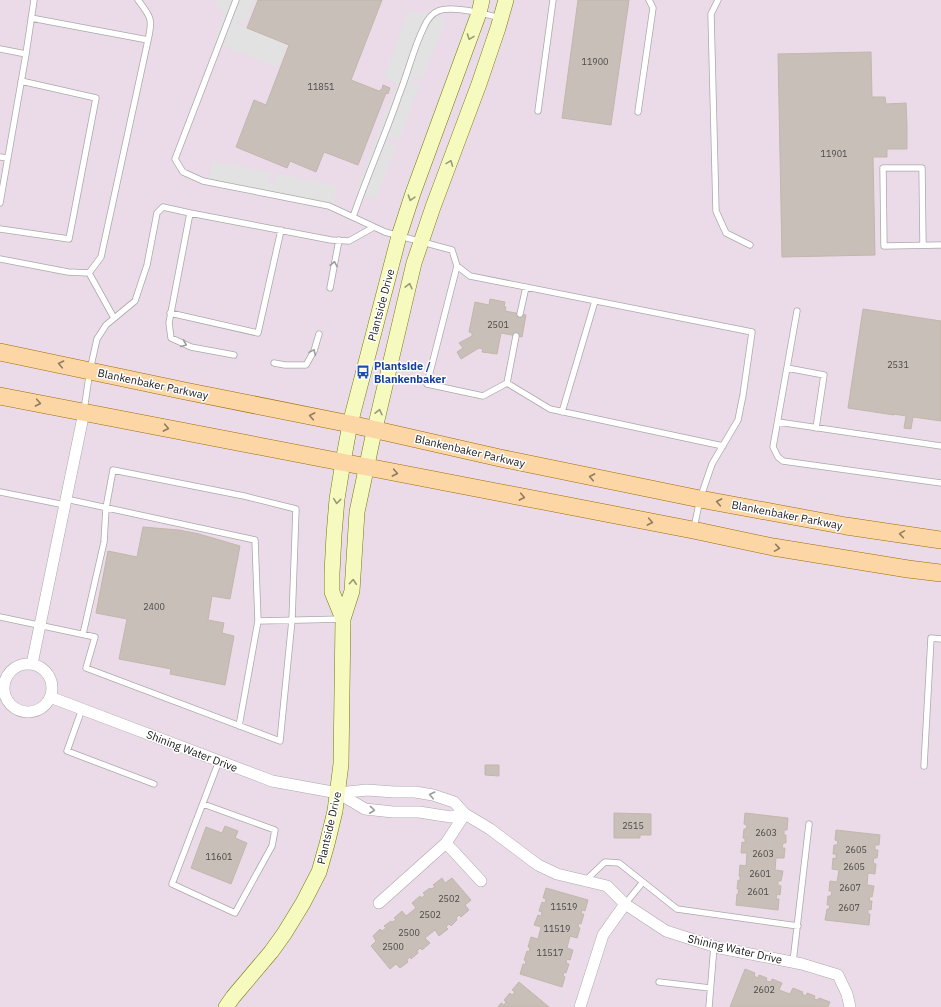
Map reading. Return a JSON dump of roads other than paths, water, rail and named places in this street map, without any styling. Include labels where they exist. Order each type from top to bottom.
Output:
[{"type":"main road","name":"Blankenbaker Parkway","points":[[0,352],[375,429],[500,458],[700,498],[846,526],[941,540]]},
{"type":"main road","points":[[0,396],[693,530],[773,547],[941,573]]},
{"type":"street","name":"Plantside Drive","points":[[226,1007],[284,934],[303,903],[319,872],[335,811],[338,793],[341,764],[343,619],[352,591],[357,512],[414,263],[433,207],[479,84],[506,0]]},
{"type":"street","name":"Plantside Drive","points":[[343,619],[332,592],[332,573],[337,499],[350,424],[399,236],[412,194],[481,6]]},
{"type":"street","points":[[439,121],[462,130]]},
{"type":"street","points":[[32,664],[84,412]]},
{"type":"street","points":[[32,664],[43,669],[50,679],[52,685],[50,697],[39,709],[31,712],[22,711],[8,703],[2,687],[5,679],[16,666],[32,664]]},
{"type":"street","name":"Shining Water Drive","points":[[50,697],[272,781],[338,793],[367,790],[415,792],[433,795],[454,802],[465,814],[490,829],[538,865],[556,874],[608,886],[624,904],[666,931],[714,946],[793,962],[838,975],[847,994],[850,1007]]},
{"type":"street","name":"Shining Water Drive","points":[[338,793],[365,809],[393,812],[419,812],[452,817],[465,814]]},
{"type":"street","points":[[378,903],[446,842],[465,814]]},
{"type":"street","points":[[446,842],[481,881]]},
{"type":"street","points":[[580,1007],[603,935],[624,904]]},
{"type":"lane","points":[[0,203],[34,0]]},
{"type":"lane","points":[[89,273],[100,257],[152,25],[148,14],[138,0]]},
{"type":"lane","points":[[236,0],[175,158],[183,172],[202,181],[329,206],[385,232],[452,250],[457,266],[427,384],[483,396],[507,383]]},
{"type":"lane","points":[[538,110],[553,0]]},
{"type":"lane","points":[[638,112],[653,8],[649,0]]},
{"type":"lane","points":[[718,0],[711,14],[716,211],[726,233],[750,245]]},
{"type":"lane","points":[[353,217],[399,96],[409,65],[430,16],[438,11],[481,6],[500,18]]},
{"type":"lane","points":[[32,18],[148,40]]},
{"type":"lane","points":[[0,49],[26,54]]},
{"type":"lane","points":[[0,229],[69,239],[96,98],[21,81]]},
{"type":"lane","points":[[0,157],[8,158]]},
{"type":"lane","points":[[923,245],[922,168],[883,168],[884,246],[941,245]]},
{"type":"lane","points":[[84,412],[90,370],[97,339],[106,325],[135,301],[148,265],[157,213],[163,207],[339,240],[350,241],[374,227]]},
{"type":"lane","points":[[190,213],[170,314],[169,323],[171,338],[191,347],[234,355]]},
{"type":"lane","points":[[170,314],[258,333],[281,230]]},
{"type":"lane","points":[[330,288],[339,240]]},
{"type":"lane","points":[[0,259],[68,272],[89,273]]},
{"type":"lane","points":[[457,266],[470,276],[752,332],[738,420],[712,464],[700,498],[693,530]]},
{"type":"lane","points":[[89,273],[114,318]]},
{"type":"lane","points":[[520,314],[526,287]]},
{"type":"lane","points":[[562,412],[594,301]]},
{"type":"lane","points":[[797,311],[773,447],[778,457],[783,461],[941,483]]},
{"type":"lane","points":[[274,363],[285,365],[306,365],[314,351],[319,334]]},
{"type":"lane","points":[[507,383],[516,336]]},
{"type":"lane","points":[[788,368],[824,375],[816,428]]},
{"type":"lane","points":[[507,383],[550,409],[723,446]]},
{"type":"lane","points":[[778,422],[941,446]]},
{"type":"lane","points":[[0,617],[95,637],[86,668],[280,741],[292,620],[296,509],[244,496],[113,470],[106,508],[104,542],[82,634]]},
{"type":"lane","points":[[0,492],[106,508],[255,540],[258,621],[239,726]]},
{"type":"lane","points":[[258,621],[343,619]]},
{"type":"lane","points":[[924,766],[932,638],[941,639]]},
{"type":"lane","points":[[82,709],[67,751],[154,784]]},
{"type":"lane","points":[[204,804],[275,830],[272,846],[235,913],[172,884],[204,804],[219,761]]},
{"type":"lane","points":[[793,962],[809,824]]},
{"type":"lane","points":[[586,881],[605,862],[619,863],[677,909],[798,926]]},
{"type":"lane","points":[[624,904],[643,882]]},
{"type":"lane","points":[[709,1007],[714,946]]},
{"type":"lane","points":[[659,982],[710,988]]},
{"type":"place","name":"Plantside / Blankenbaker","points":[[363,372]]}]
